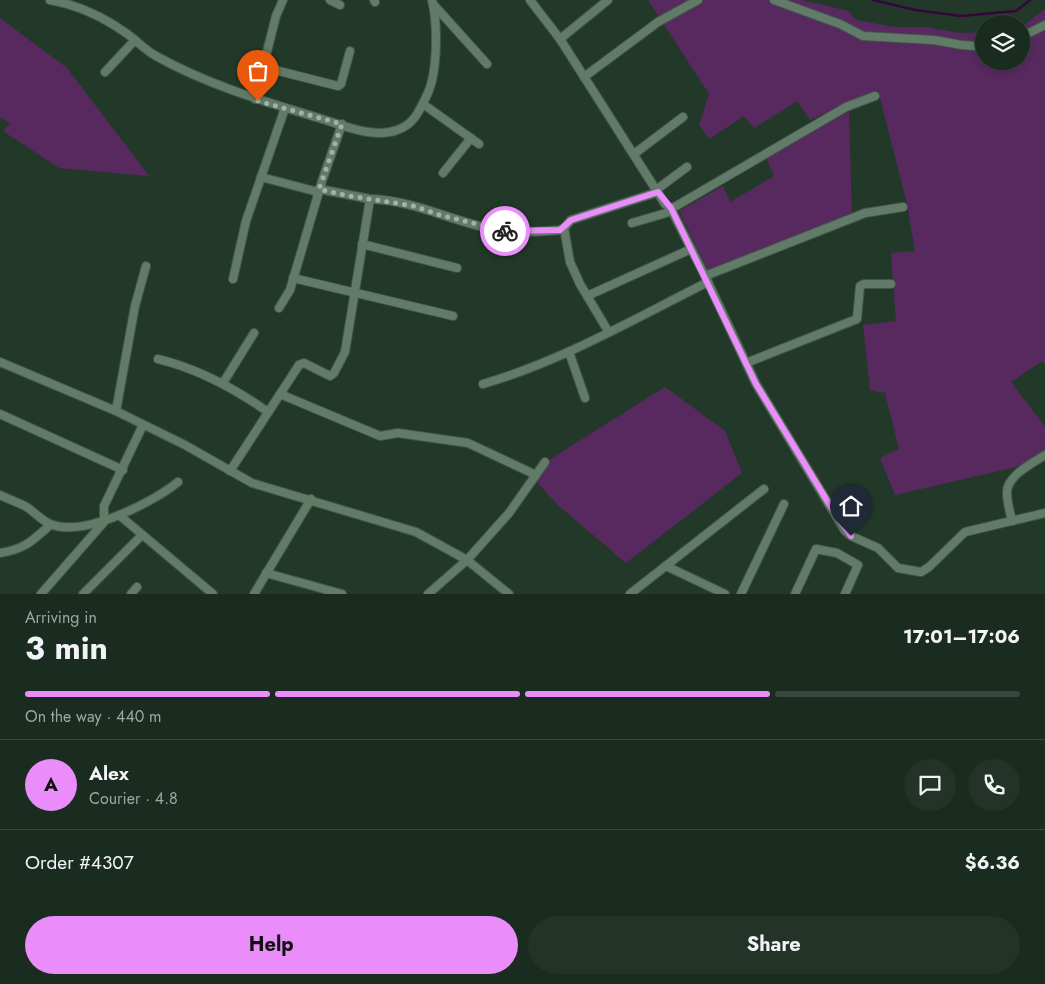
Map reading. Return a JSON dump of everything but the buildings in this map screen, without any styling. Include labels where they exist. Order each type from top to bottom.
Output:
[{"type":"street","points":[[50,0],[76,2],[102,17],[154,55],[198,78],[255,99],[376,133],[398,130],[410,123],[423,104],[430,86],[434,66],[432,2]]},
{"type":"street","points":[[255,99],[283,0]]},
{"type":"street","points":[[330,0],[340,4]]},
{"type":"street","points":[[530,0],[560,39],[657,191],[671,208],[756,384],[845,530],[851,536],[878,548],[898,568],[921,572],[930,567],[965,532],[1045,513]]},
{"type":"street","points":[[560,39],[608,0]]},
{"type":"street","points":[[584,77],[658,22],[698,0]]},
{"type":"street","points":[[774,0],[840,24],[863,36],[934,40],[975,46]]},
{"type":"street","points":[[432,2],[487,64]]},
{"type":"street","points":[[1030,32],[1045,25]]},
{"type":"street","points":[[105,72],[135,40]]},
{"type":"street","points":[[263,67],[338,86],[350,50]]},
{"type":"street","points":[[632,223],[666,213],[671,208],[846,107],[875,96]]},
{"type":"street","points":[[423,104],[479,144]]},
{"type":"street","points":[[233,279],[246,221],[285,108]]},
{"type":"street","points":[[634,154],[683,117]]},
{"type":"street","points":[[279,308],[290,290],[319,191],[342,124]]},
{"type":"street","points":[[443,173],[471,138]]},
{"type":"street","points":[[261,177],[319,191],[370,200],[386,200],[414,206],[440,215],[502,231],[564,228],[571,220],[657,191],[686,167]]},
{"type":"street","points":[[230,470],[300,365],[304,364],[330,376],[334,373],[345,352],[370,200]]},
{"type":"street","points":[[484,384],[518,374],[569,352],[706,279],[865,213],[903,207]]},
{"type":"street","points":[[564,228],[570,262],[587,296],[608,331]]},
{"type":"street","points":[[362,244],[457,268]]},
{"type":"street","points":[[587,296],[691,248]]},
{"type":"street","points":[[116,410],[135,306],[146,266]]},
{"type":"street","points":[[293,278],[453,316]]},
{"type":"street","points":[[746,363],[857,319],[860,286],[864,284],[891,284]]},
{"type":"street","points":[[223,383],[254,334]]},
{"type":"street","points":[[569,352],[585,398]]},
{"type":"street","points":[[158,359],[175,363],[223,383],[268,412]]},
{"type":"street","points":[[0,362],[116,410],[252,483],[416,532],[468,560],[509,594]]},
{"type":"street","points":[[280,394],[380,436],[398,433],[468,443],[536,475]]},
{"type":"street","points":[[0,414],[123,470]]},
{"type":"street","points":[[41,594],[104,522],[104,506],[123,470],[143,425]]},
{"type":"street","points":[[1012,521],[1006,491],[1016,475],[1045,455]]},
{"type":"street","points":[[428,594],[468,560],[509,512],[545,462]]},
{"type":"street","points":[[0,495],[26,506],[50,525],[61,527],[104,522],[152,500],[178,482]]},
{"type":"street","points":[[630,594],[764,489]]},
{"type":"street","points":[[254,594],[311,500]]},
{"type":"street","points":[[740,594],[784,504]]},
{"type":"street","points":[[119,515],[141,536],[212,594]]},
{"type":"street","points":[[1,552],[28,545],[50,525]]},
{"type":"street","points":[[83,594],[141,536]]},
{"type":"street","points":[[795,594],[816,549],[837,553],[858,565],[845,594]]},
{"type":"street","points":[[666,566],[725,594]]},
{"type":"street","points":[[266,573],[342,594]]},
{"type":"street","points":[[131,594],[136,587]]},
{"type":"shaded area","points":[[648,0],[802,0],[848,11],[856,20],[895,27],[925,27],[960,33],[975,32],[975,70],[1030,70],[1030,20],[1045,9],[1045,365],[1042,361],[1011,382],[1045,427],[1045,449],[1041,455],[1016,467],[895,495],[880,458],[899,449],[885,393],[870,390],[863,325],[896,321],[891,253],[915,251],[907,204],[878,90],[810,120],[797,101],[754,128],[744,116],[709,139],[699,125],[709,94]]},
{"type":"shaded area","points":[[0,18],[67,68],[149,176],[59,168],[3,131],[10,123],[0,117]]},
{"type":"shaded area","points":[[849,111],[852,215],[708,270],[679,211],[723,186],[730,202],[774,176],[766,157]]},
{"type":"shaded area","points":[[665,387],[725,431],[742,473],[626,563],[558,505],[536,481],[552,458]]},
{"type":"waterway","points":[[873,0],[915,10],[961,16],[1016,11],[1030,0]]},
{"type":"way so far","points":[[258,101],[342,124],[319,189],[370,200],[386,200],[414,206],[440,215],[505,231]]},
{"type":"route","points":[[505,231],[560,230],[571,220],[658,192],[665,204],[671,208],[756,384],[810,474],[845,530],[851,536]]}]
